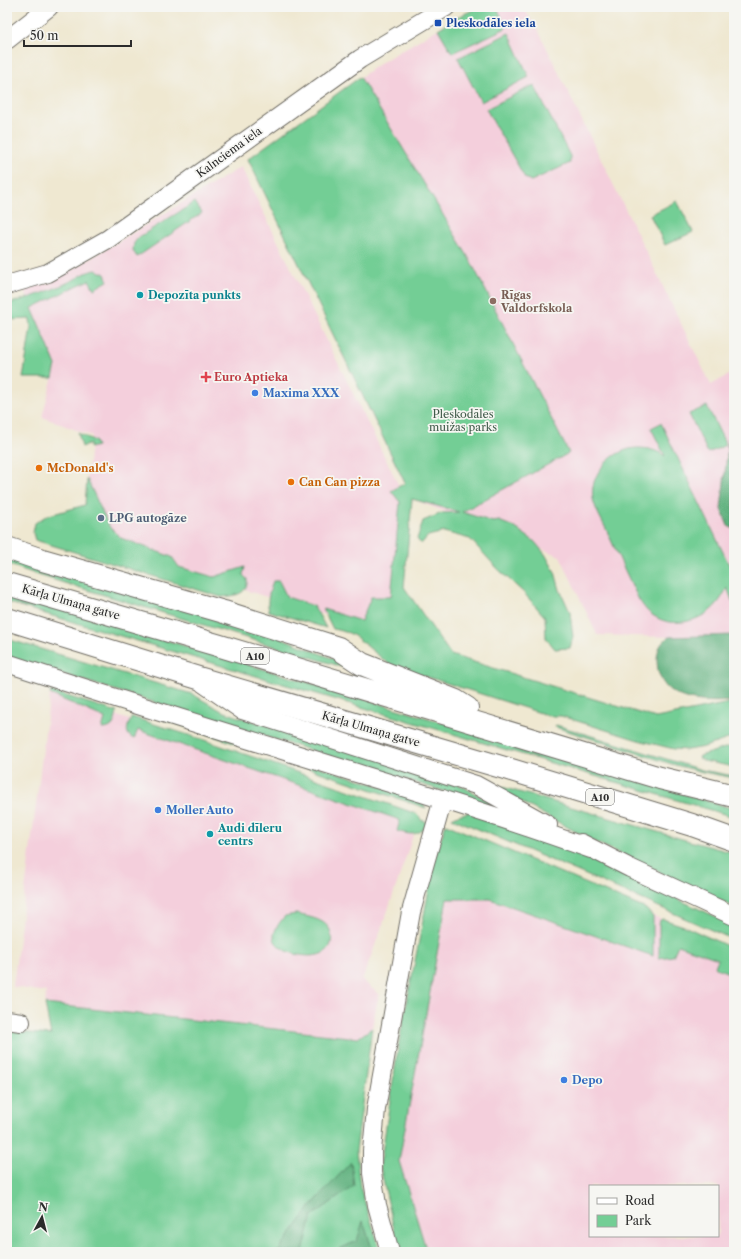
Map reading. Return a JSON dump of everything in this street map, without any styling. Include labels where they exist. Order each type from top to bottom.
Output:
[{"type":"highway","points":[[7,548],[46,561],[224,612],[338,648],[362,664],[456,701],[503,730]]},
{"type":"highway","name":"Kārļa Ulmaņa gatve","points":[[7,584],[224,647],[660,778],[734,796]]},
{"type":"highway","name":"Kārļa Ulmaņa gatve","points":[[7,618],[195,677],[500,766],[692,825],[734,840]]},
{"type":"street","points":[[7,40],[49,7]]},
{"type":"street","name":"Kalnciema iela","points":[[7,285],[48,274],[108,239],[360,59],[446,7]]},
{"type":"street","points":[[7,663],[443,799],[591,849]]},
{"type":"street","points":[[195,677],[242,710],[476,785],[591,849],[734,916]]},
{"type":"street","points":[[390,1252],[372,1173],[372,1144],[376,1109],[411,912],[443,799]]},
{"type":"shaded area","name":"Rīgas Valdorfskola","points":[[479,7],[523,7],[538,30],[711,385],[734,372],[734,635],[669,637],[597,635],[560,556],[412,499],[248,159],[380,63],[458,17]]},
{"type":"shaded area","points":[[241,167],[404,496],[396,604],[366,628],[116,550],[87,479],[92,436],[42,417],[56,365],[24,289],[52,282]]},
{"type":"shaded area","points":[[50,693],[412,816],[417,824],[386,916],[362,980],[379,994],[372,1028],[358,1038],[45,1004],[46,992],[13,987]]},
{"type":"shaded area","points":[[451,830],[734,950],[734,1252],[408,1252],[385,1163]]},
{"type":"green space","points":[[479,7],[497,7],[506,28],[452,53],[438,29]]},
{"type":"green space","points":[[509,33],[529,77],[481,102],[458,58]]},
{"type":"green space","name":"Pleskodāles muižas parks","points":[[360,77],[469,258],[569,453],[462,512],[493,522],[499,521],[514,527],[534,541],[545,554],[555,572],[560,590],[570,612],[573,637],[570,648],[555,649],[546,638],[545,617],[524,593],[498,569],[470,539],[444,532],[428,536],[421,544],[417,539],[423,521],[442,513],[459,512],[412,499],[404,587],[451,655],[656,718],[734,702],[734,737],[704,747],[687,750],[674,749],[638,740],[561,716],[550,716],[390,665],[356,637],[349,633],[333,629],[323,609],[361,621],[371,597],[391,597],[400,502],[391,491],[405,483],[248,159]]},
{"type":"green space","points":[[534,85],[570,156],[570,163],[531,181],[525,178],[486,109]]},
{"type":"green space","points":[[677,201],[693,232],[665,245],[650,215]]},
{"type":"green space","points":[[195,202],[202,213],[137,257],[133,251],[134,243],[139,237]]},
{"type":"green space","points":[[96,270],[105,274],[108,281],[94,289],[89,280],[32,308],[56,365],[53,378],[23,378],[31,327],[30,319],[7,320],[7,304],[48,291],[86,273]]},
{"type":"green space","points":[[707,406],[726,445],[708,453],[689,414]]},
{"type":"green space","points":[[734,406],[734,529],[728,526],[721,509],[732,408]]},
{"type":"green space","points":[[661,423],[734,575],[734,605],[727,588],[718,602],[704,615],[696,619],[679,622],[670,622],[654,616],[647,611],[639,600],[597,510],[593,495],[595,481],[602,468],[613,457],[624,450],[642,448],[665,456],[651,428]]},
{"type":"green space","points":[[78,433],[95,441],[97,446],[90,448],[90,443],[82,447]]},
{"type":"green space","points":[[87,479],[109,526],[121,538],[172,557],[179,567],[214,577],[245,567],[243,575],[247,579],[247,584],[243,591],[239,594],[221,597],[35,540],[33,533],[35,523],[46,516],[85,505]]},
{"type":"green space","points":[[7,555],[279,637],[334,659],[343,667],[41,576],[7,564]]},
{"type":"green space","points":[[273,581],[279,581],[287,597],[314,606],[326,628],[269,611],[268,599]]},
{"type":"green space","points":[[7,593],[734,809],[734,817],[39,612],[7,602]]},
{"type":"green space","points":[[734,635],[734,701],[709,702],[684,698],[673,693],[665,685],[659,675],[657,657],[661,644],[669,637]]},
{"type":"green space","points":[[7,639],[192,694],[222,711],[239,717],[449,779],[505,810],[7,657]]},
{"type":"green space","points":[[51,691],[117,712],[115,722],[109,728],[102,729],[105,718],[50,694]]},
{"type":"green space","points":[[142,712],[419,798],[426,808]]},
{"type":"green space","points":[[132,717],[204,740],[417,814],[421,820],[427,822],[422,830],[415,834],[397,831],[400,820],[138,730],[134,739],[128,735],[127,732]]},
{"type":"green space","points":[[556,725],[702,770],[734,776],[734,778],[672,764],[555,727]]},
{"type":"green space","points":[[734,745],[734,767],[704,761],[699,758],[700,756]]},
{"type":"green space","points":[[502,787],[734,853],[734,907],[591,840],[499,790]]},
{"type":"green space","points":[[470,812],[553,842],[734,925],[734,940],[452,818]]},
{"type":"green space","points":[[446,824],[646,909],[653,917],[653,956],[490,899],[447,899],[399,1161],[427,1252],[399,1252],[380,1166],[399,1042],[436,854]]},
{"type":"green space","points":[[296,914],[312,918],[326,925],[331,934],[331,945],[325,952],[305,956],[294,954],[277,944],[274,937],[278,926],[285,916]]},
{"type":"green space","points":[[663,919],[684,926],[734,949],[734,975],[715,967],[718,959],[678,945],[673,956],[659,958],[659,925],[660,920]]},
{"type":"green space","points":[[45,1004],[358,1038],[372,1028],[356,1151],[360,1187],[381,1252],[7,1252],[7,1031],[51,1035]]},
{"type":"green space","points":[[351,1162],[354,1186],[312,1216],[303,1252],[278,1252],[311,1206]]},
{"type":"green space","points":[[363,1221],[373,1252],[337,1252],[339,1249],[357,1241]]},
{"type":"place","name":"Pleskodāles iela","points":[[438,23]]},
{"type":"place","name":"Depozīta punkts","points":[[140,295]]},
{"type":"place","name":"Rīgas Valdorfskola","points":[[493,301]]},
{"type":"place","name":"Euro Aptieka","points":[[206,377]]},
{"type":"place","name":"Maxima XXX","points":[[255,393]]},
{"type":"place","name":"McDonald's","points":[[39,468]]},
{"type":"place","name":"Can Can pizza","points":[[291,482]]},
{"type":"place","name":"LPG autogāze","points":[[101,518]]},
{"type":"place","name":"Moller Auto","points":[[158,810]]},
{"type":"place","name":"Audi dīleru centrs","points":[[210,834]]},
{"type":"place","name":"Depo","points":[[564,1080]]}]
